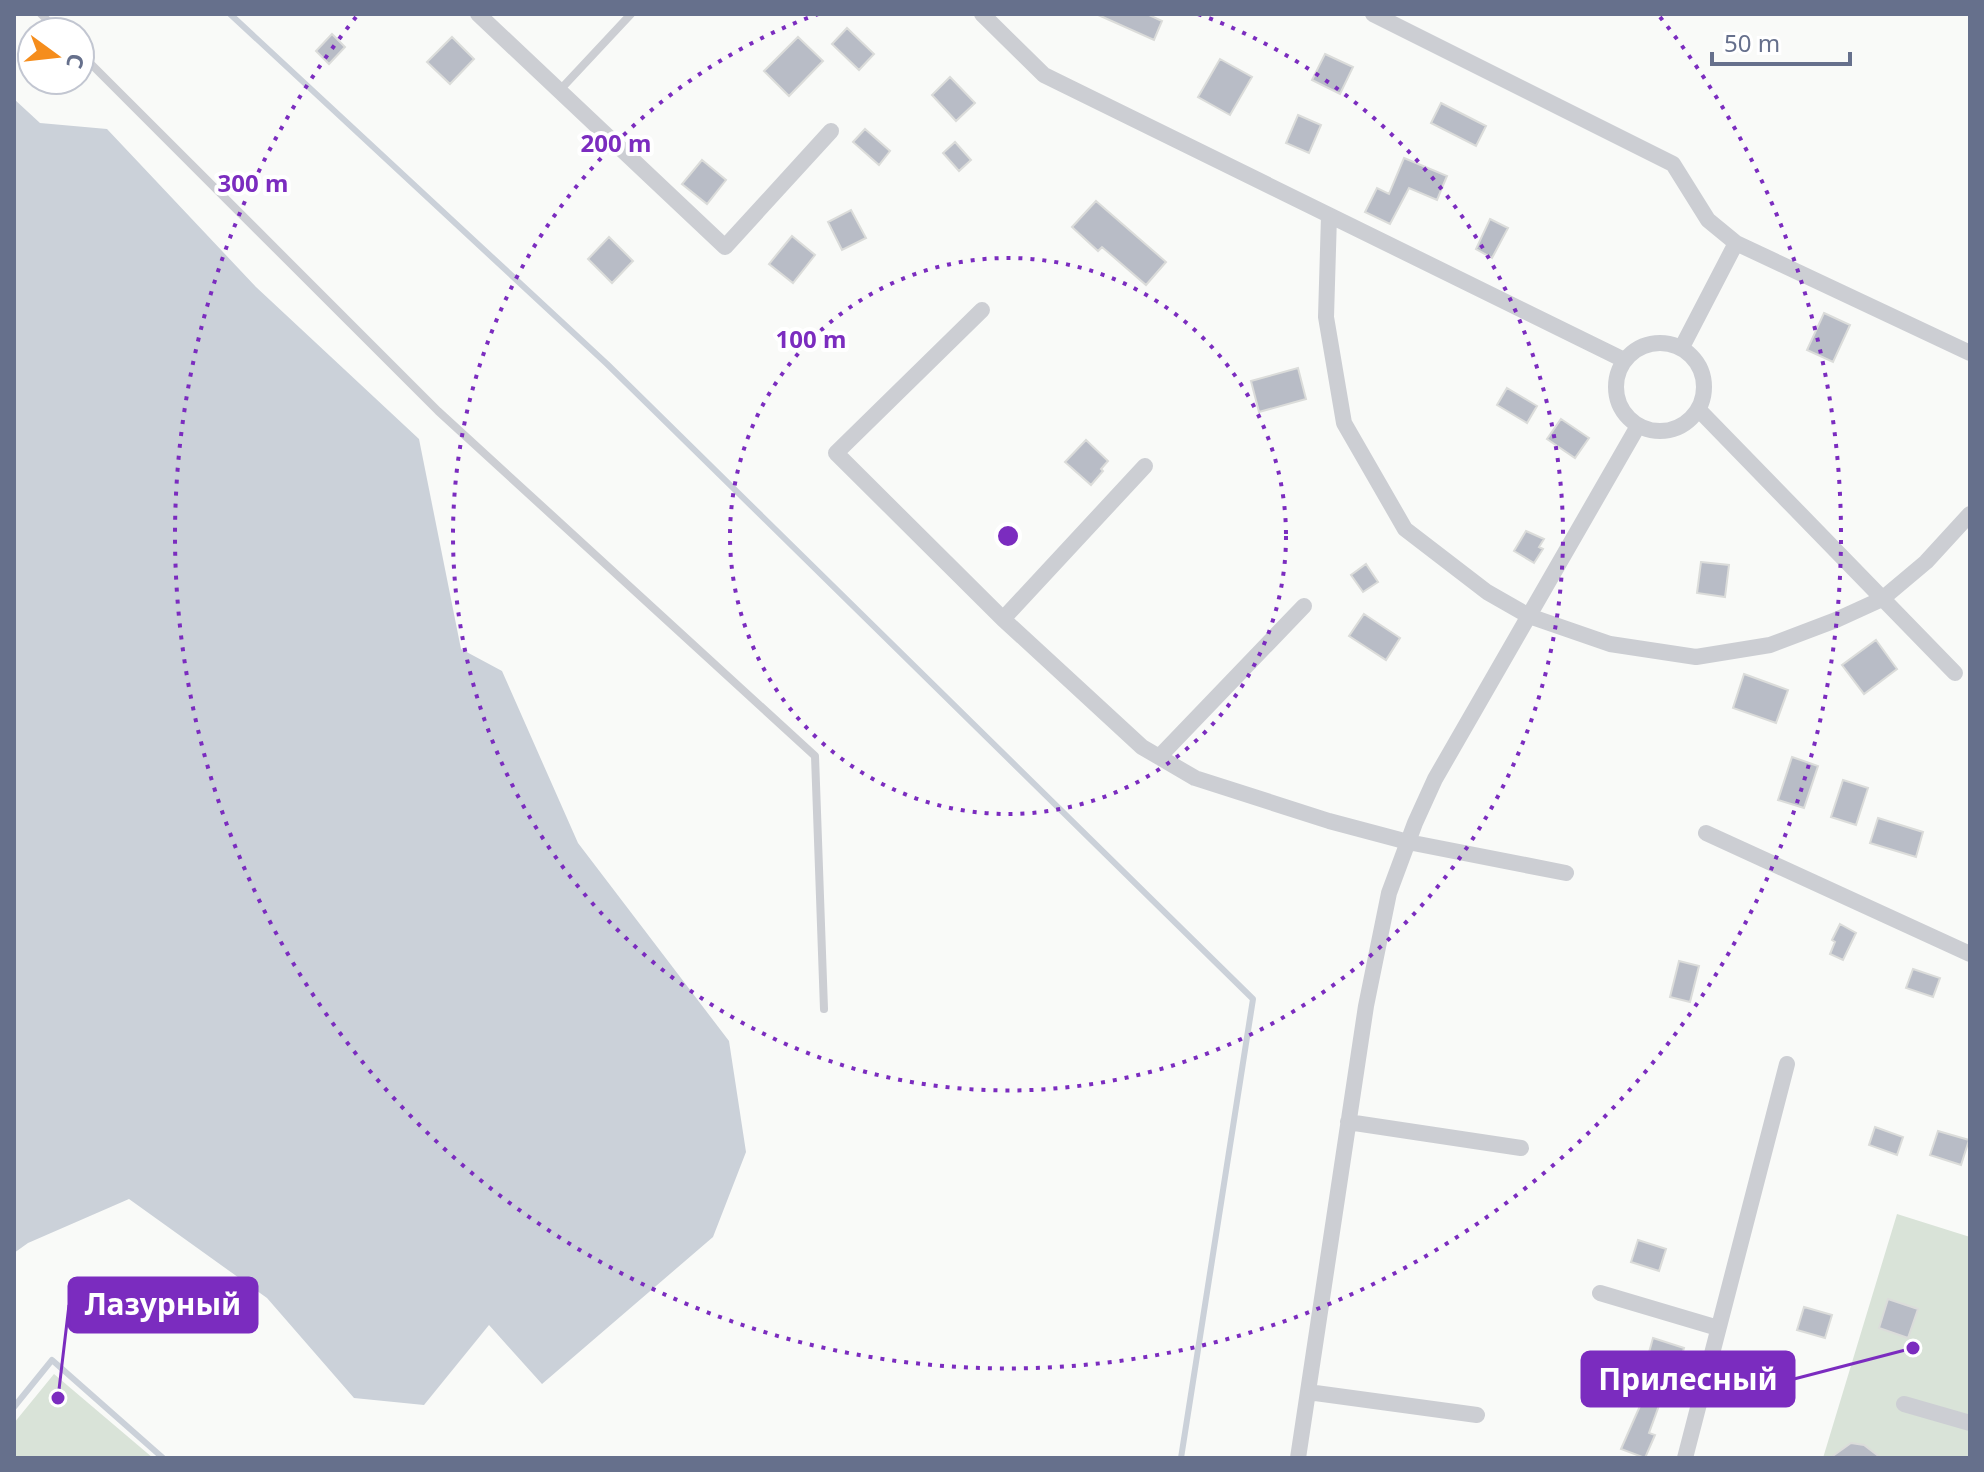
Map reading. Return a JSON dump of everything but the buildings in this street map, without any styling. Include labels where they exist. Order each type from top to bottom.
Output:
[{"type":"street","points":[[478,14],[725,247],[831,131]]},
{"type":"street","points":[[982,14],[1044,75],[1624,360]]},
{"type":"street","points":[[1373,14],[1673,164],[1708,220],[1736,243],[1970,353]]},
{"type":"street","points":[[1329,216],[1326,317],[1344,423],[1405,529],[1487,592],[1529,616],[1610,644],[1696,657],[1770,645],[1882,599],[1926,562],[1970,514]]},
{"type":"street","points":[[1682,347],[1736,243]]},
{"type":"street","points":[[982,310],[836,453],[1003,619],[1142,747],[1195,778],[1329,821],[1408,842],[1566,873]]},
{"type":"street","points":[[1651,343],[1682,347],[1699,364],[1705,387],[1699,410],[1682,426],[1660,432],[1638,426],[1620,408],[1615,383],[1624,360],[1651,343]]},
{"type":"street","points":[[1699,410],[1955,673]]},
{"type":"street","points":[[1298,1458],[1366,1006],[1389,893],[1435,779],[1638,426]]},
{"type":"street","points":[[1003,619],[1145,466]]},
{"type":"street","points":[[1159,757],[1304,606]]},
{"type":"street","points":[[1706,833],[1970,954]]},
{"type":"street","points":[[1685,1458],[1787,1064]]},
{"type":"street","points":[[1348,1122],[1521,1148]]},
{"type":"street","points":[[1600,1293],[1718,1328]]},
{"type":"street","points":[[1308,1392],[1477,1415]]},
{"type":"street","points":[[1904,1404],[1970,1423]]},
{"type":"lane","points":[[558,92],[631,14]]},
{"type":"lane","points":[[96,69],[438,411],[815,756],[824,1009]]},
{"type":"shaded area","points":[[14,99],[40,123],[107,129],[256,287],[419,439],[461,649],[502,671],[578,843],[729,1041],[746,1152],[713,1237],[542,1384],[489,1325],[424,1405],[354,1398],[267,1298],[129,1199],[28,1243],[14,1253]]},
{"type":"shaded area","points":[[1897,1214],[1970,1237],[1970,1458],[1823,1458]]},
{"type":"shaded area","points":[[54,1374],[153,1458],[14,1458],[14,1423]]},
{"type":"waterway","points":[[230,14],[607,364],[1253,999],[1181,1458]]},
{"type":"waterway","points":[[14,1407],[52,1360],[163,1458]]},
{"type":"place","name":"Прилесный","points":[[1913,1348]]},
{"type":"place","name":"Лазурный","points":[[58,1398]]}]
